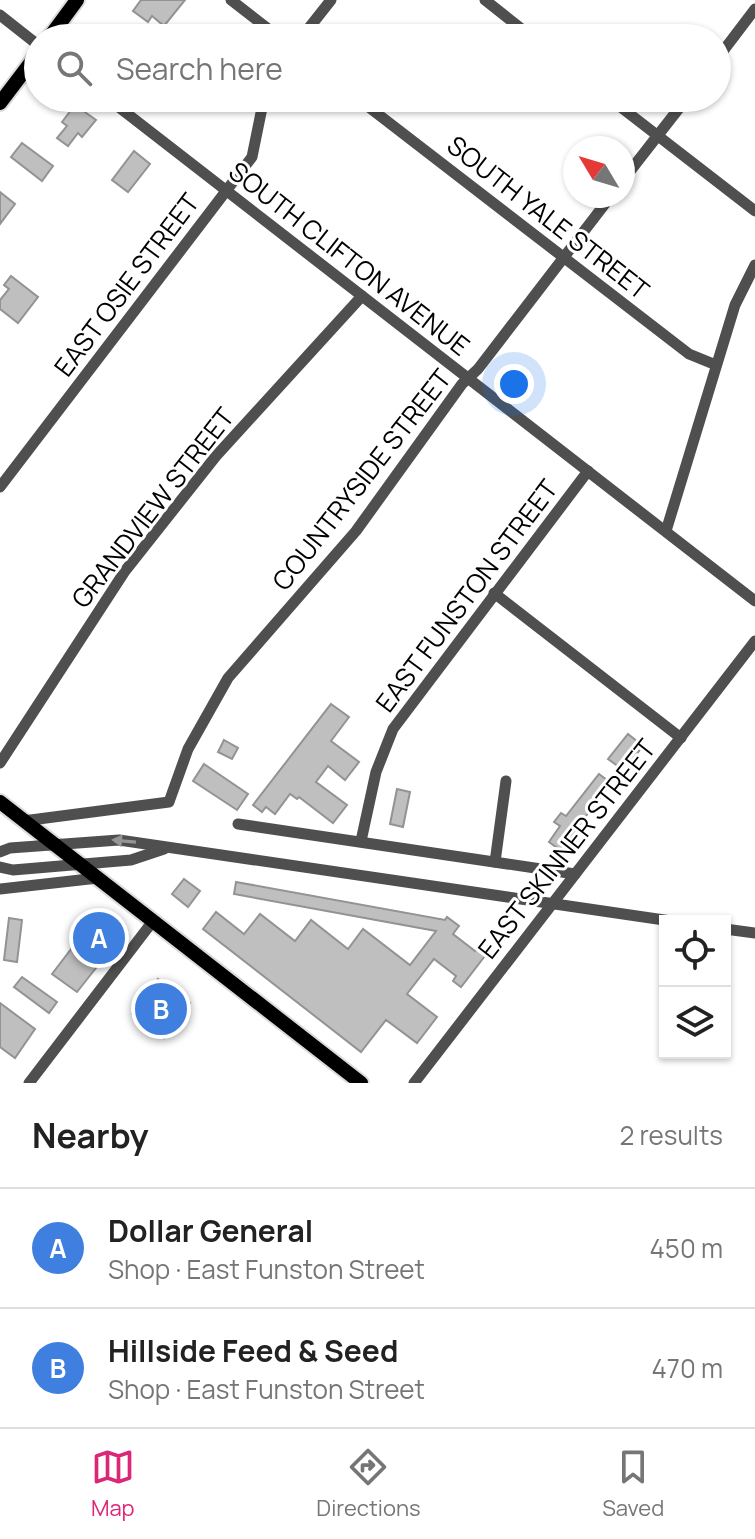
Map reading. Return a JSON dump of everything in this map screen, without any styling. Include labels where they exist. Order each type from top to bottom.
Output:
[{"type":"main road","points":[[59,24],[77,0]]},
{"type":"main road","points":[[0,103],[24,71]]},
{"type":"main road","points":[[0,802],[361,1083]]},
{"type":"street","points":[[231,0],[262,24]]},
{"type":"street","points":[[312,24],[331,0]]},
{"type":"street","points":[[485,0],[515,24]]},
{"type":"street","points":[[731,41],[755,9]]},
{"type":"street","points":[[0,15],[24,34]]},
{"type":"street","name":"SOUTH CLIFTON AVENUE","points":[[125,112],[755,601]]},
{"type":"street","name":"EAST OSIE STREET","points":[[0,487],[252,157],[261,112]]},
{"type":"street","name":"SOUTH YALE STREET","points":[[375,112],[689,354],[716,365]]},
{"type":"street","points":[[627,112],[755,211]]},
{"type":"street","points":[[635,164],[676,112]]},
{"type":"street","name":"COUNTRYSIDE STREET","points":[[23,821],[169,802],[188,749],[228,678],[356,531],[468,378],[602,208]]},
{"type":"street","points":[[666,531],[735,305],[755,265]]},
{"type":"street","name":"GRANDVIEW STREET","points":[[0,763],[125,571],[216,456],[362,296]]},
{"type":"street","name":"EAST FUNSTON STREET","points":[[361,841],[376,772],[393,729],[588,471]]},
{"type":"street","points":[[494,593],[681,738]]},
{"type":"street","name":"EAST SKINNER STREET","points":[[414,1083],[755,641]]},
{"type":"street","points":[[495,862],[506,781]]},
{"type":"street","points":[[238,824],[575,874]]},
{"type":"street","points":[[0,852],[53,844],[119,840],[659,919]]},
{"type":"street","points":[[0,867],[13,870],[131,860],[169,847]]},
{"type":"street","points":[[0,889],[98,878]]},
{"type":"street","points":[[29,1083],[153,921]]},
{"type":"street","points":[[731,930],[755,933]]},
{"type":"building","points":[[141,0],[185,0],[166,24],[152,16],[148,22],[133,11]]},
{"type":"building","points":[[70,112],[85,112],[96,120],[82,137],[78,133],[68,146],[57,138],[67,126],[62,122]]},
{"type":"building","points":[[22,143],[53,166],[42,181],[11,157]]},
{"type":"building","points":[[134,151],[150,164],[128,192],[112,180]]},
{"type":"building","points":[[0,192],[15,204],[0,224]]},
{"type":"building","points":[[11,276],[38,297],[18,323],[0,309],[0,300],[9,289],[4,285]]},
{"type":"building","points":[[331,704],[349,717],[331,741],[359,762],[345,780],[328,766],[316,782],[347,805],[333,823],[299,797],[297,799],[290,794],[275,814],[266,807],[262,812],[253,805]]},
{"type":"building","points":[[628,734],[643,746],[628,765],[624,761],[619,767],[608,759]]},
{"type":"building","points":[[224,740],[238,748],[232,759],[218,752]]},
{"type":"building","points":[[204,764],[248,794],[237,810],[193,781]]},
{"type":"building","points":[[599,774],[611,783],[560,850],[549,842],[560,826],[554,822],[561,813],[566,816]]},
{"type":"building","points":[[397,789],[410,792],[403,827],[390,824]]},
{"type":"building","points":[[184,879],[200,891],[188,907],[172,894]]},
{"type":"building","points":[[236,882],[445,920],[447,917],[459,926],[453,934],[475,951],[479,945],[488,952],[461,987],[453,981],[456,976],[434,959],[407,994],[437,1017],[417,1043],[386,1020],[361,1052],[203,929],[216,912],[244,934],[260,914],[295,941],[311,920],[348,949],[363,929],[410,965],[436,931],[234,894]]},
{"type":"building","points":[[101,910],[126,930],[77,992],[52,974]]},
{"type":"building","points":[[9,918],[22,920],[17,962],[4,960]]},
{"type":"building","points":[[22,977],[57,1002],[49,1013],[14,987]]},
{"type":"building","points":[[158,979],[190,1003],[164,1038],[132,1014]]},
{"type":"building","points":[[0,1003],[35,1029],[15,1058],[0,1047]]},
{"type":"place","name":"Dollar General","points":[[99,938]]},
{"type":"place","name":"Hillside Feed & Seed","points":[[161,1009]]}]
